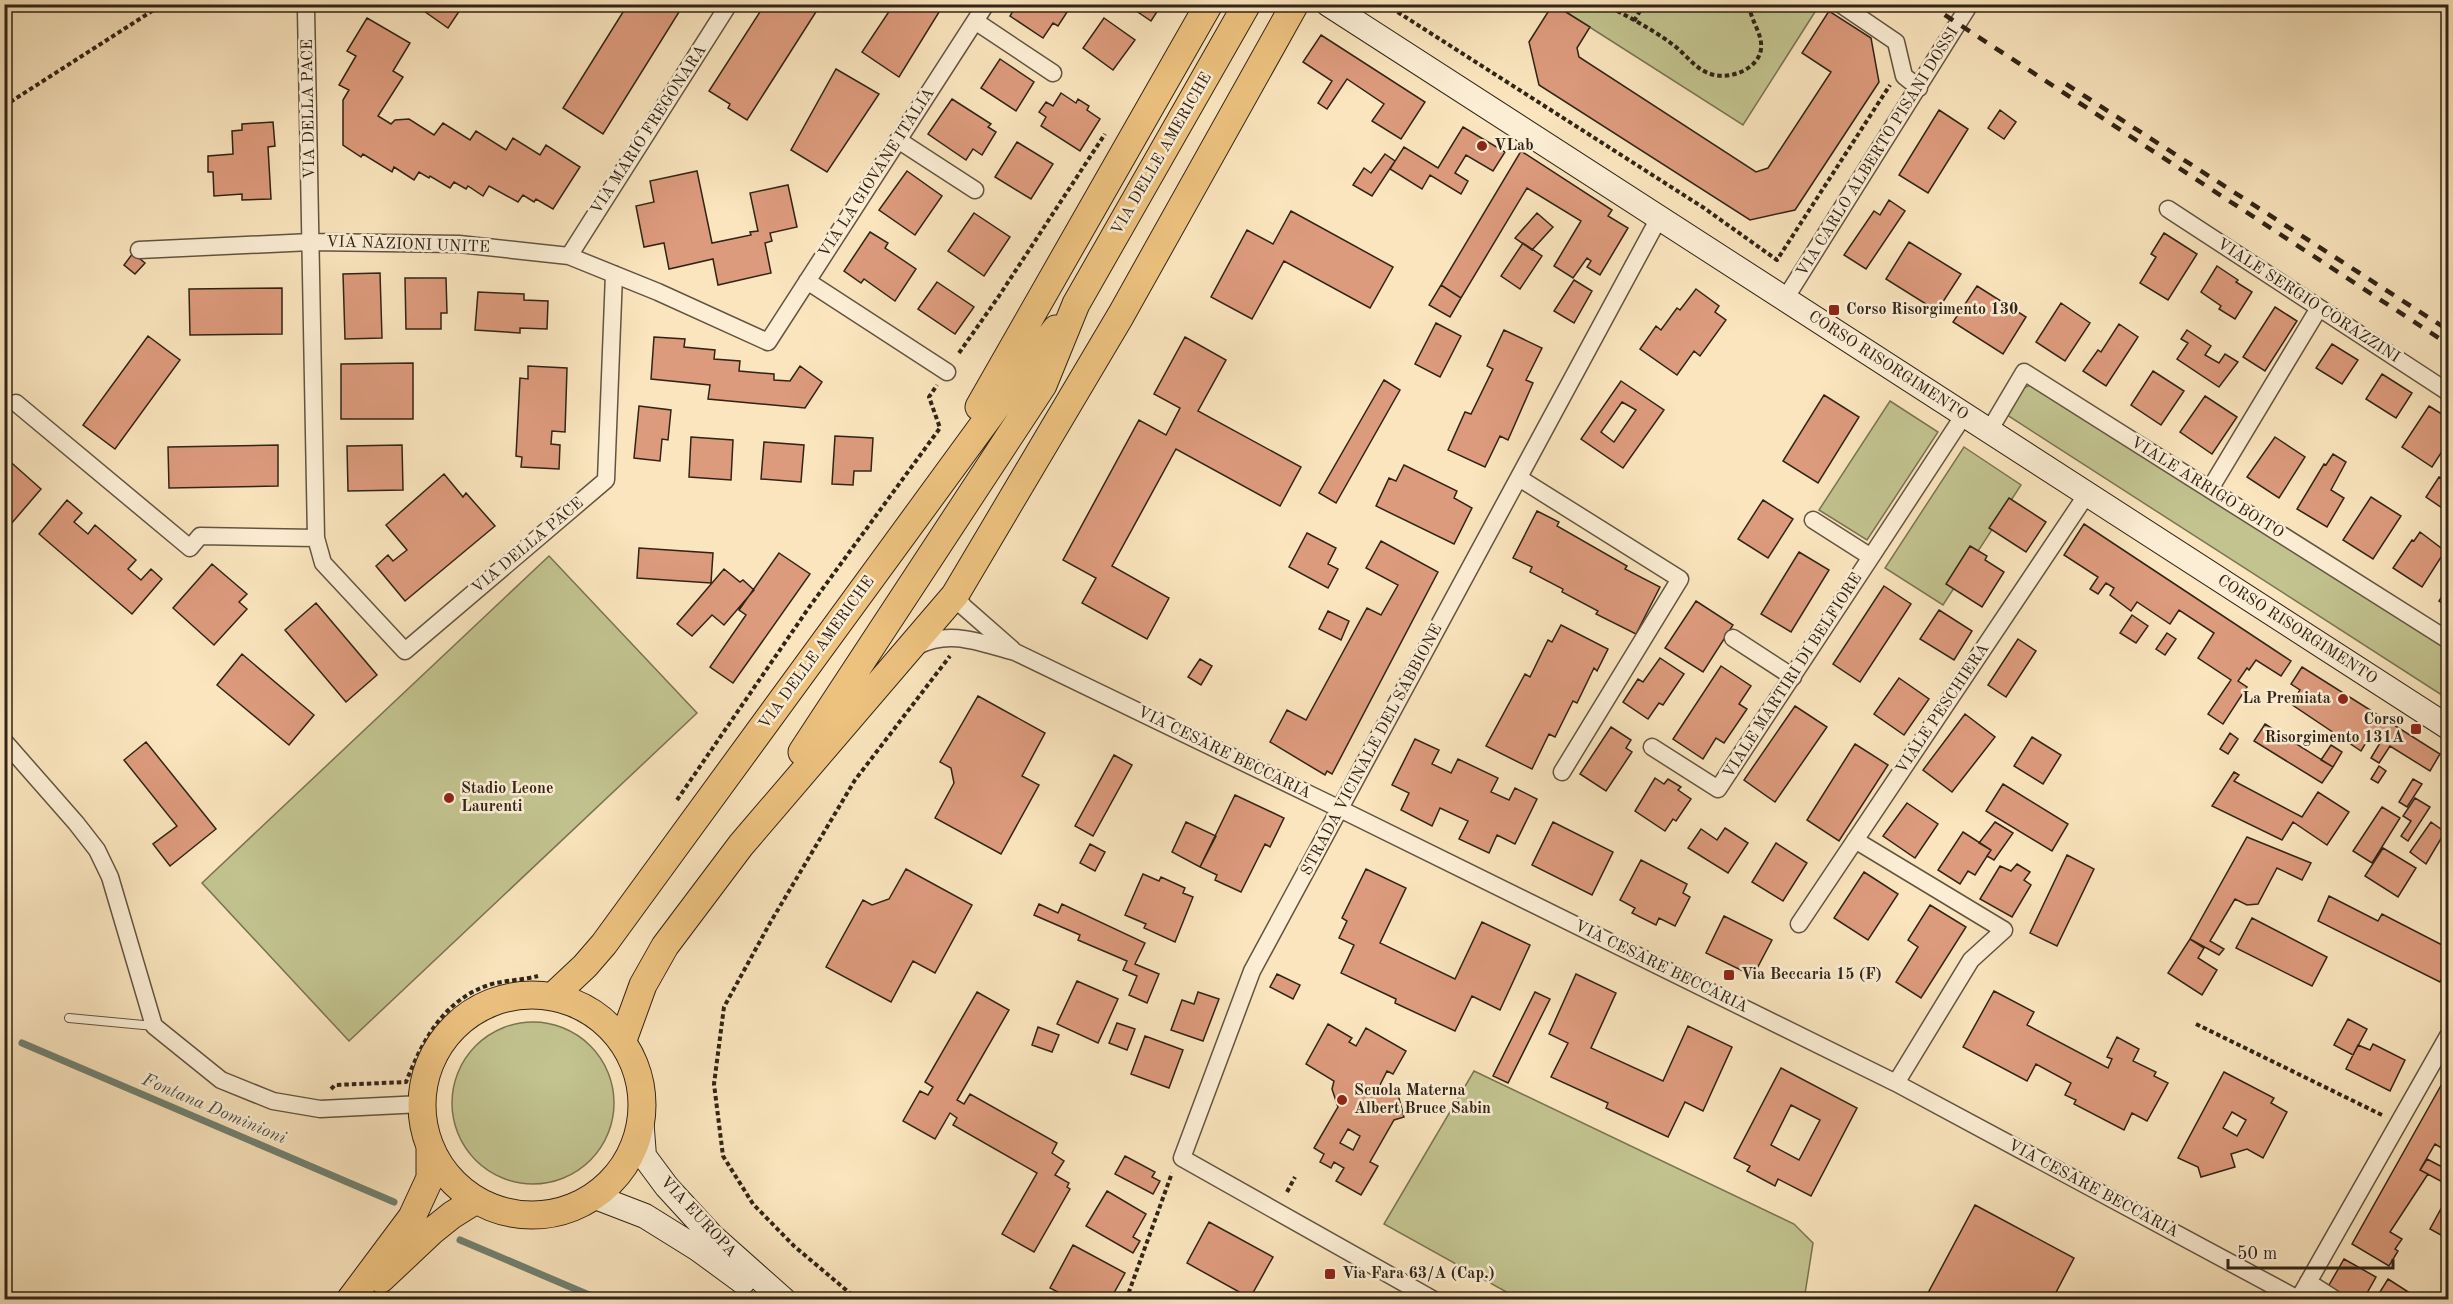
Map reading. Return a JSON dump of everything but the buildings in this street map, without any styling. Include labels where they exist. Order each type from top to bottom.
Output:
[{"type":"main road","points":[[909,528],[1209,4]]},
{"type":"main road","name":"VIA DELLE AMERICHE","points":[[741,845],[1043,385],[1076,304],[1247,4]]},
{"type":"main road","points":[[623,1040],[643,985],[664,946],[741,845],[956,596],[1121,315],[1295,4]]},
{"type":"main road","name":"CORSO RISORGIMENTO","points":[[1328,4],[2448,728]]},
{"type":"main road","name":"VIA DELLE AMERICHE","points":[[547,986],[585,966],[604,944],[1021,373],[1076,304]]},
{"type":"main road","points":[[956,596],[946,574],[946,558],[966,503]]},
{"type":"main road","points":[[547,986],[592,1012],[623,1040],[637,1070],[642,1093],[641,1117],[636,1141],[626,1162],[611,1181],[593,1196],[571,1207],[547,1214],[505,1211],[476,1200],[457,1186],[441,1167],[430,1147],[423,1126],[422,1104],[426,1074],[439,1046],[459,1022],[484,1005],[547,986]]},
{"type":"main road","name":"VIA EUROPA","points":[[641,1117],[644,1156],[667,1187],[712,1236],[784,1299]]},
{"type":"main road","points":[[350,1299],[412,1217],[430,1178],[430,1147]]},
{"type":"main road","name":"VIA EUROPA","points":[[593,1196],[645,1216],[698,1249],[767,1299]]},
{"type":"main road","points":[[358,1299],[432,1231],[476,1200]]},
{"type":"street","name":"VIA DELLA PACE","points":[[310,4],[306,10],[316,538],[323,563],[405,651],[606,480],[614,274]]},
{"type":"street","name":"VIA MARIO FREGONARA","points":[[569,256],[729,4]]},
{"type":"street","name":"VIA LA GIOVANE ITALIA","points":[[768,342],[986,4]]},
{"type":"street","points":[[1840,4],[1896,42],[1904,76],[1918,88]]},
{"type":"street","name":"VIA CARLO ALBERTO PISANI DOSSI","points":[[1785,299],[1970,4]]},
{"type":"street","points":[[975,21],[1053,73]]},
{"type":"street","points":[[898,140],[975,190]]},
{"type":"street","name":"VIALE SERGIO CORAZZINI","points":[[2168,209],[2448,392]]},
{"type":"street","name":"STRADA VICINALE DEL SABBIONE","points":[[1182,1158],[1252,971],[1659,218]]},
{"type":"street","name":"VIA NAZIONI UNITE","points":[[139,250],[311,242],[459,244],[569,256],[768,342]]},
{"type":"street","points":[[807,281],[943,377]]},
{"type":"street","points":[[2210,489],[2319,308]]},
{"type":"street","name":"VIALE ARRIGO BOITO","points":[[1989,431],[2024,372],[2448,640]]},
{"type":"street","points":[[16,403],[190,548],[200,536],[316,538]]},
{"type":"street","name":"VIALE MARTIRI DI BELFIORE","points":[[1652,747],[1718,789],[1964,415]]},
{"type":"street","points":[[1519,478],[1680,579],[1562,772]]},
{"type":"street","name":"VIALE PESCHIERA","points":[[1799,924],[2087,494]]},
{"type":"street","points":[[1813,520],[1871,557]]},
{"type":"street","name":"VIA CESARE BECCARIA","points":[[956,596],[964,607],[1015,652]]},
{"type":"street","name":"VIA CESARE BECCARIA","points":[[908,651],[933,638],[964,638],[1015,652],[1896,1083],[2298,1299]]},
{"type":"street","points":[[1733,638],[1793,677]]},
{"type":"street","points":[[4,741],[97,850],[110,877],[154,1026],[221,1080],[273,1101],[320,1109],[422,1104]]},
{"type":"street","points":[[1855,840],[2004,930],[1971,960],[1896,1083]]},
{"type":"street","points":[[2298,1299],[2448,1036]]},
{"type":"street","points":[[1182,1158],[1434,1299]]},
{"type":"street","points":[[2308,1282],[2336,1299]]},
{"type":"lane","points":[[69,1018],[154,1026]]},
{"type":"path","points":[[4,106],[163,4]]},
{"type":"path","points":[[1385,4],[1704,208],[1777,260],[1890,85]]},
{"type":"path","points":[[1604,4],[1671,43],[1696,66],[1708,73],[1729,76],[1748,67],[1757,59],[1761,50],[1749,4]]},
{"type":"path","points":[[1634,21],[1644,4]]},
{"type":"path","points":[[959,353],[1108,129]]},
{"type":"path","points":[[674,803],[810,606],[940,428],[929,397],[943,377]]},
{"type":"path","points":[[858,1299],[794,1246],[753,1204],[723,1156],[714,1084],[724,1007],[770,923],[855,780],[954,651]]},
{"type":"path","points":[[329,1091],[335,1085],[406,1082],[423,1041],[451,1006],[477,990],[492,984],[547,986]]},
{"type":"path","points":[[2196,1024],[2398,1123]]},
{"type":"path","points":[[1126,1299],[1170,1175],[1182,1158]]},
{"type":"path","points":[[1287,1192],[1295,1177]]},
{"type":"green space","points":[[1555,4],[1820,4],[1743,125],[1555,5]]},
{"type":"green space","points":[[2034,384],[2448,650],[2448,699],[2007,415],[2023,388]]},
{"type":"green space","points":[[1890,401],[1938,432],[1867,540],[1819,510]]},
{"type":"green space","points":[[1964,447],[2021,485],[1943,605],[1885,568]]},
{"type":"green space","name":"Stadio Leone Laurenti","points":[[549,556],[697,713],[349,1041],[202,883]]},
{"type":"green space","points":[[533,1022],[564,1028],[590,1046],[608,1072],[614,1103],[608,1134],[590,1160],[564,1178],[533,1184],[502,1178],[476,1160],[458,1134],[452,1103],[458,1072],[476,1046],[502,1028]]},
{"type":"green space","points":[[1474,1071],[1794,1224],[1813,1243],[1805,1294],[1815,1299],[1519,1299],[1384,1224]]},
{"type":"waterway","name":"Fontana Dominioni","points":[[22,1043],[394,1202]]},
{"type":"waterway","name":"Fontana Dominioni","points":[[460,1240],[601,1300]]},
{"type":"railway","points":[[1928,4],[2448,344]]},
{"type":"railway","points":[[2066,84],[2448,330]]},
{"type":"place","name":"VLab","points":[[1482,146]]},
{"type":"place","name":"Corso Risorgimento 130","points":[[1834,310]]},
{"type":"place","name":"La Premiata","points":[[2343,699]]},
{"type":"place","name":"Corso Risorgimento 131A","points":[[2416,729]]},
{"type":"place","name":"Stadio Leone Laurenti","points":[[449,798]]},
{"type":"place","name":"Via Beccaria 15 (F)","points":[[1729,975]]},
{"type":"place","name":"Scuola Materna Albert Bruce Sabin","points":[[1342,1100]]},
{"type":"place","name":"Via Fara 63/A (Cap.)","points":[[1330,1274]]}]
